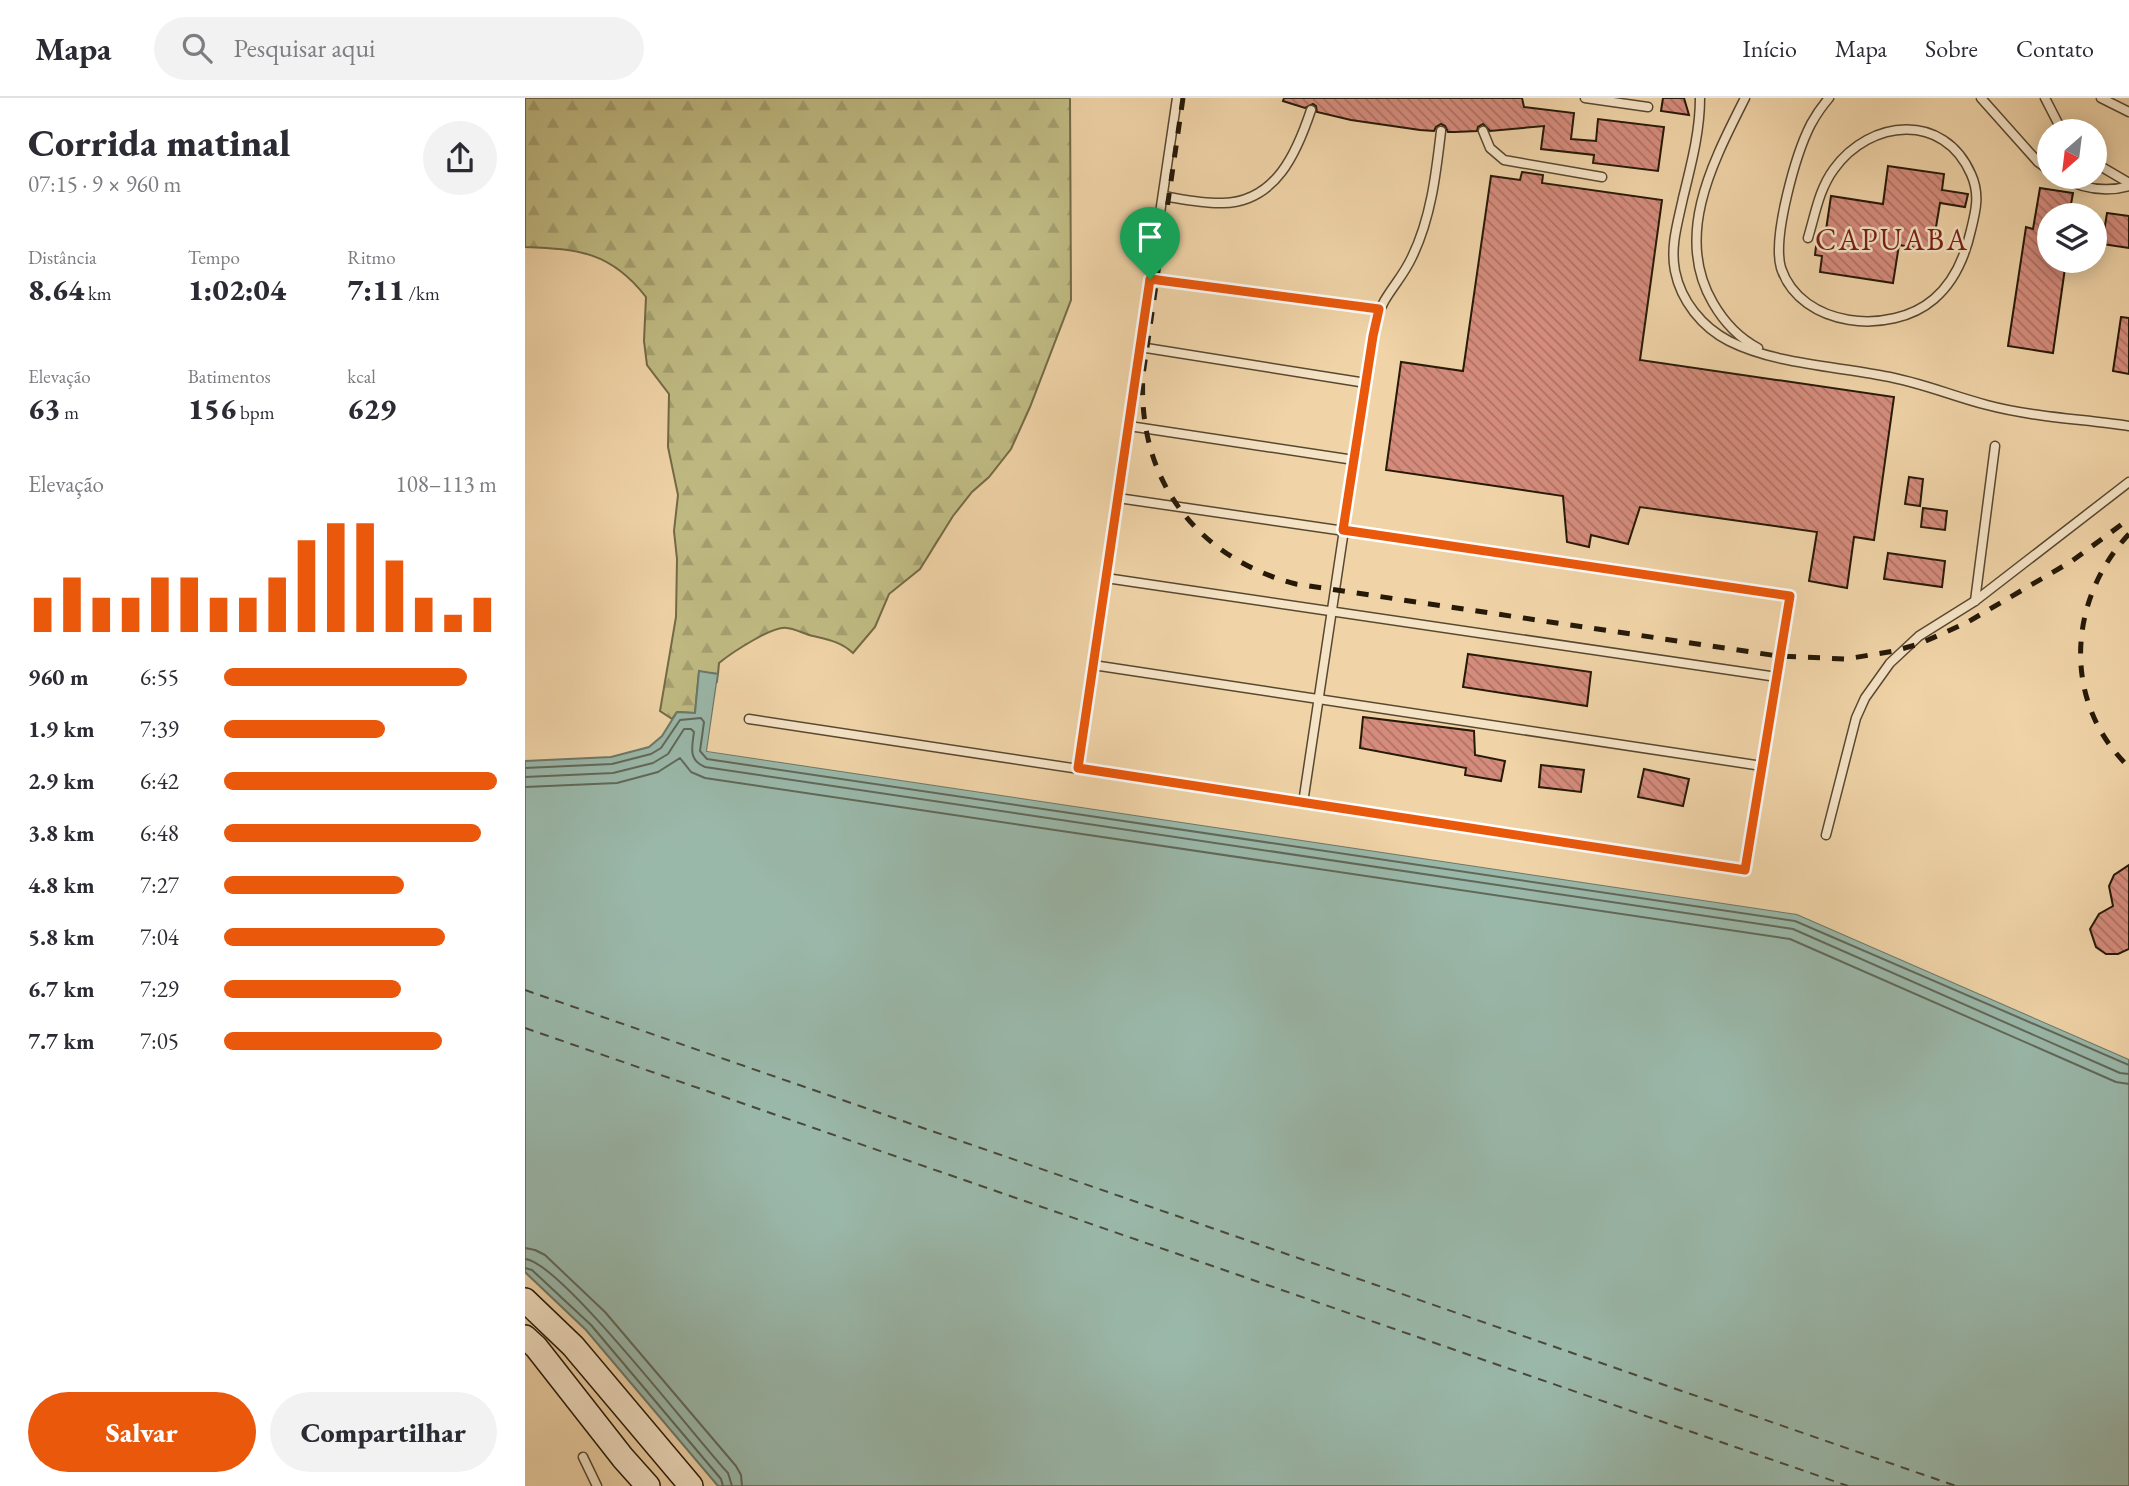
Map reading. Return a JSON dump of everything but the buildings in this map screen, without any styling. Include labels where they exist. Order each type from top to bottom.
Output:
[{"type":"main road","points":[[525,1300],[573,1346],[691,1486]]},
{"type":"main road","points":[[525,1337],[536,1346],[648,1486]]},
{"type":"main road","points":[[623,1458],[637,1486]]},
{"type":"lane","points":[[1078,768],[1177,98]]},
{"type":"lane","points":[[1585,98],[1648,107]]},
{"type":"lane","points":[[1700,98],[1696,142],[1675,235],[1675,272],[1693,311],[1715,332],[1742,346],[1774,355],[1917,383],[1999,407],[2129,426]]},
{"type":"lane","points":[[1745,98],[1712,167],[1699,212],[1696,246],[1702,279],[1717,310],[1741,336],[1755,347],[1774,355]]},
{"type":"lane","points":[[1808,238],[1822,189],[1834,169],[1862,142],[1889,131],[1926,131],[1947,142],[1969,168],[1974,179],[1978,203],[1962,262],[1946,287],[1924,307],[1897,319],[1873,322],[1845,319],[1804,302],[1782,272],[1779,238],[1789,189],[1805,136],[1829,98]]},
{"type":"lane","points":[[1981,98],[2037,161]]},
{"type":"lane","points":[[2045,98],[2056,119]]},
{"type":"lane","points":[[2101,98],[2129,112]]},
{"type":"lane","points":[[1163,196],[1223,204],[1258,193],[1268,187],[1285,169],[1311,110]]},
{"type":"lane","points":[[1303,803],[1379,309],[1411,261],[1417,246],[1431,202],[1441,131]]},
{"type":"lane","points":[[1483,131],[1490,148],[1504,160],[1602,177]]},
{"type":"lane","points":[[2107,170],[2129,184]]},
{"type":"lane","points":[[2094,189],[2110,190],[2129,184]]},
{"type":"lane","points":[[1150,279],[1379,309]]},
{"type":"lane","points":[[1140,347],[1366,383]]},
{"type":"lane","points":[[1129,425],[1354,460]]},
{"type":"lane","points":[[1975,601],[1995,446]]},
{"type":"lane","points":[[1826,835],[1856,718],[1871,689],[1904,648],[1975,601],[2129,482]]},
{"type":"lane","points":[[750,719],[1745,870],[1790,596],[1118,498]]},
{"type":"lane","points":[[1106,578],[1777,677]]},
{"type":"lane","points":[[1093,665],[1762,766]]},
{"type":"lane","points":[[583,1457],[597,1486]]},
{"type":"green space","points":[[525,98],[1070,98],[1071,300],[1030,407],[1011,449],[953,516],[920,569],[889,594],[875,627],[853,653],[835,642],[781,628],[752,641],[719,663],[718,674],[699,672],[695,713],[677,712],[672,719],[660,711],[676,617],[677,559],[674,531],[678,495],[668,447],[669,394],[647,365],[644,341],[646,297],[633,282],[620,270],[593,256],[562,249],[525,247]]},
{"type":"water","points":[[699,671],[718,674],[707,751],[1797,914],[2129,1059],[2129,1486],[718,1486],[586,1330],[525,1272],[525,761],[611,757],[649,747],[662,736],[677,712],[695,713]]},
{"type":"pier","points":[[717,683],[720,684],[711,748],[1798,911],[2129,1055],[2129,1059],[1797,914],[707,751]]},
{"type":"ferry route","points":[[525,990],[1956,1486]]},
{"type":"ferry route","points":[[525,1028],[1848,1486]]},
{"type":"railway","points":[[1183,98],[1143,375],[1144,413],[1150,448],[1162,480],[1180,509],[1202,534],[1229,555],[1260,572],[1296,584],[1778,656],[1846,659],[1919,644],[1966,623],[2072,561],[2129,519]]},
{"type":"railway","points":[[2129,534],[2109,560],[2094,589],[2084,619],[2081,650],[2083,682],[2092,712],[2107,741],[2129,767]]},
{"type":"district","name":"CAPUABA","points":[[1892,240]]},
{"type":"route","points":[[1150,279],[1379,309],[1343,530],[1790,596],[1745,870],[1078,768],[1150,279]]}]
